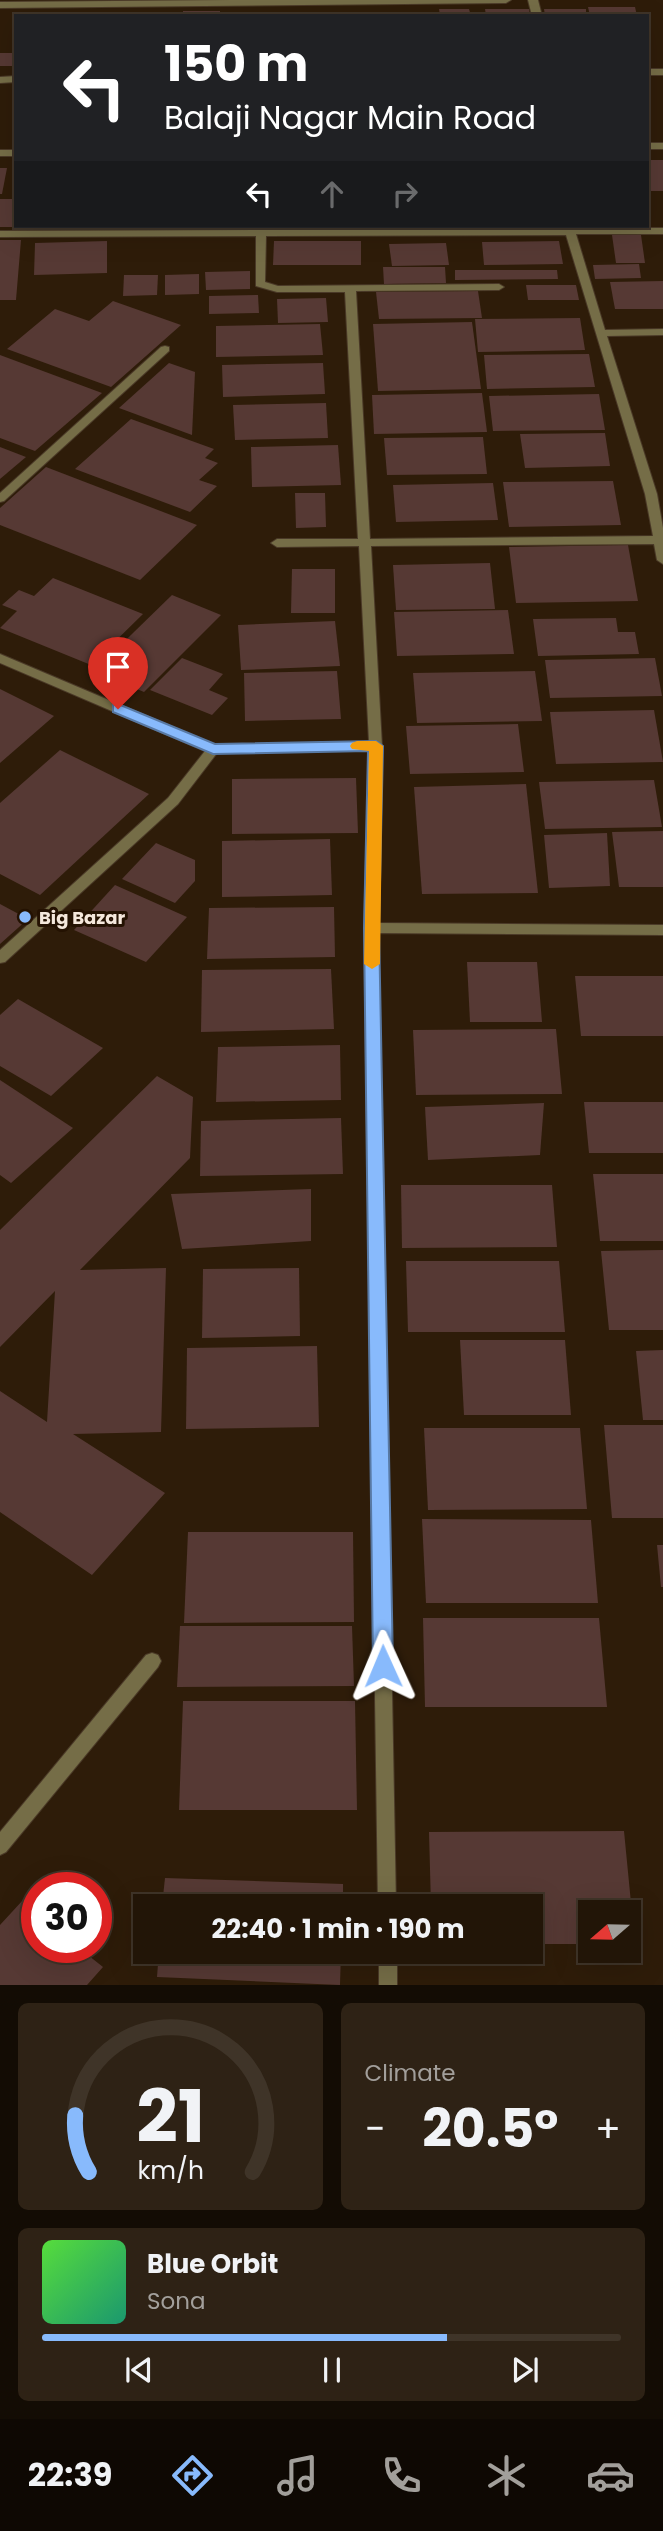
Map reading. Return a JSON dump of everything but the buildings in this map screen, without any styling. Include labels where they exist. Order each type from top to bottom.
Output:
[{"type":"street","points":[[0,5],[506,0]]},
{"type":"street","points":[[269,2],[269,14]]},
{"type":"street","points":[[569,229],[601,333],[657,494],[663,559]]},
{"type":"street","points":[[261,230],[260,284],[277,289],[350,286],[499,287]]},
{"type":"street","points":[[0,234],[261,230],[663,231]]},
{"type":"street","points":[[350,286],[376,746],[372,928],[387,1894]]},
{"type":"street","points":[[601,333],[663,332]]},
{"type":"street","points":[[0,499],[165,349]]},
{"type":"street","points":[[277,543],[660,540]]},
{"type":"street","points":[[0,658],[213,749],[376,746]]},
{"type":"street","points":[[0,958],[173,801],[213,749]]},
{"type":"street","points":[[372,928],[663,930]]},
{"type":"street","points":[[0,1846],[152,1661]]},
{"type":"street","points":[[388,1964],[388,1985]]},
{"type":"slow traffic","points":[[357,746],[376,746],[372,964]]},
{"type":"place","name":"Big Bazar","points":[[25,917]]},
{"type":"route","points":[[118,709],[213,749],[376,746],[372,928],[383,1666]]}]
